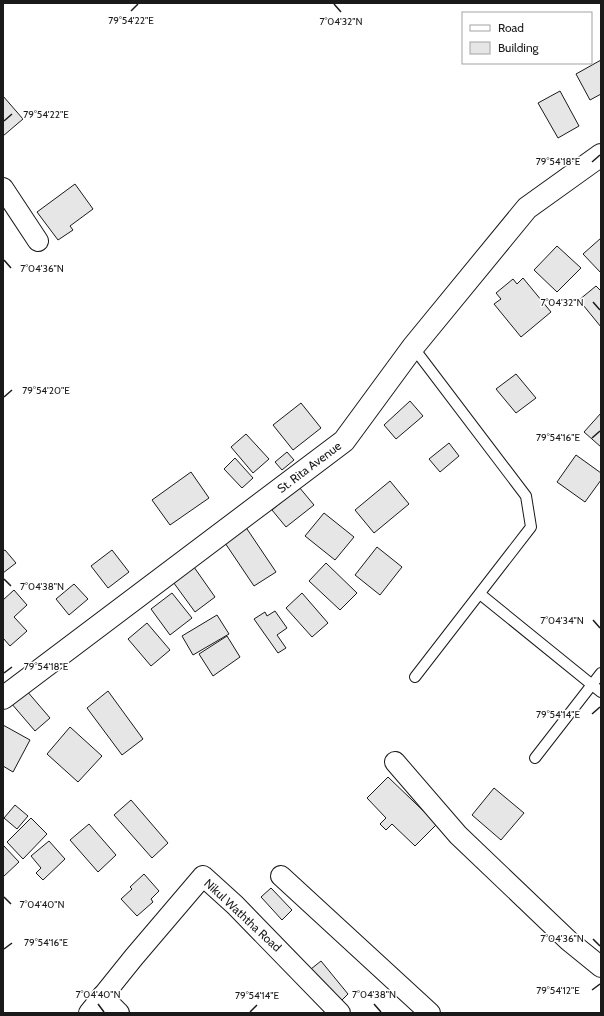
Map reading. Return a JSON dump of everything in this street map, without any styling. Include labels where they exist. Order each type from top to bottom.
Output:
[{"type":"street","name":"St. Rita Avenue","points":[[3,698],[344,441],[414,348],[527,208],[601,155]]},
{"type":"street","points":[[3,188],[38,241]]},
{"type":"street","points":[[395,762],[458,835],[569,941],[601,967]]},
{"type":"street","name":"Nikul Waththa Road","points":[[89,1013],[134,957],[204,876],[236,905],[340,1013]]},
{"type":"street","points":[[281,876],[430,1013]]},
{"type":"street","points":[[102,996],[119,1013]]},
{"type":"lane","points":[[414,348],[526,496],[531,527],[415,676]]},
{"type":"lane","points":[[480,594],[601,692]]},
{"type":"lane","points":[[535,758],[601,672]]},
{"type":"building","points":[[601,60],[601,94],[590,100],[576,74]]},
{"type":"building","points":[[560,91],[579,126],[558,138],[538,103]]},
{"type":"building","points":[[3,96],[23,119],[3,136]]},
{"type":"building","points":[[75,184],[93,209],[70,226],[73,230],[58,240],[37,212]]},
{"type":"building","points":[[601,238],[601,273],[583,254]]},
{"type":"building","points":[[557,246],[581,268],[557,292],[534,270]]},
{"type":"building","points":[[523,278],[551,312],[521,337],[494,304],[501,299],[496,293],[513,279],[517,284]]},
{"type":"building","points":[[596,286],[601,291],[601,327],[579,300]]},
{"type":"building","points":[[516,374],[536,398],[516,413],[496,389]]},
{"type":"building","points":[[410,401],[423,416],[396,439],[384,425]]},
{"type":"building","points":[[301,403],[321,428],[293,450],[273,425]]},
{"type":"building","points":[[601,413],[601,447],[584,432]]},
{"type":"building","points":[[246,434],[269,459],[253,473],[231,447]]},
{"type":"building","points":[[449,443],[459,456],[440,472],[429,459]]},
{"type":"building","points":[[287,452],[294,460],[282,470],[275,462]]},
{"type":"building","points":[[576,455],[601,473],[601,480],[585,502],[557,482]]},
{"type":"building","points":[[235,458],[253,478],[242,488],[224,469]]},
{"type":"building","points":[[191,472],[209,498],[170,525],[152,500]]},
{"type":"building","points":[[390,481],[409,504],[374,533],[355,510]]},
{"type":"building","points":[[299,487],[314,505],[286,527],[272,510]]},
{"type":"building","points":[[324,513],[354,537],[335,560],[305,536]]},
{"type":"building","points":[[243,523],[276,572],[254,586],[221,537]]},
{"type":"building","points":[[377,547],[402,567],[380,595],[355,575]]},
{"type":"building","points":[[5,550],[16,563],[3,573],[3,551]]},
{"type":"building","points":[[112,550],[129,572],[108,588],[91,566]]},
{"type":"building","points":[[189,560],[215,597],[195,612],[168,575]]},
{"type":"building","points":[[326,563],[357,593],[340,610],[309,581]]},
{"type":"building","points":[[74,584],[88,599],[69,615],[56,599]]},
{"type":"building","points":[[14,590],[27,605],[14,617],[27,631],[10,646],[3,638],[3,600]]},
{"type":"building","points":[[172,593],[192,618],[170,635],[151,609]]},
{"type":"building","points":[[302,593],[328,623],[312,637],[286,608]]},
{"type":"building","points":[[275,611],[287,628],[277,635],[286,648],[278,653],[254,619],[265,612],[267,616]]},
{"type":"building","points":[[217,615],[229,634],[193,655],[182,636]]},
{"type":"building","points":[[147,623],[170,650],[151,666],[128,639]]},
{"type":"building","points":[[227,636],[240,657],[213,676],[199,654]]},
{"type":"building","points":[[26,690],[50,718],[35,731],[11,703]]},
{"type":"building","points":[[108,691],[143,739],[122,755],[87,708]]},
{"type":"building","points":[[3,725],[30,740],[13,772],[3,766]]},
{"type":"building","points":[[70,727],[102,756],[78,782],[47,754]]},
{"type":"building","points":[[388,777],[437,824],[415,846],[392,824],[386,830],[380,824],[386,818],[367,798]]},
{"type":"building","points":[[494,788],[524,813],[501,840],[472,815]]},
{"type":"building","points":[[131,800],[168,843],[152,858],[114,815]]},
{"type":"building","points":[[15,805],[28,816],[17,829],[4,818]]},
{"type":"building","points":[[31,818],[47,834],[23,859],[7,842]]},
{"type":"building","points":[[89,824],[116,855],[98,872],[70,840]]},
{"type":"building","points":[[49,841],[65,859],[43,880],[36,873],[41,868],[31,856]]},
{"type":"building","points":[[3,845],[19,862],[3,877]]},
{"type":"building","points":[[144,874],[159,891],[151,899],[153,902],[137,916],[121,899],[132,889],[130,887]]},
{"type":"building","points":[[271,888],[292,910],[282,920],[261,897]]},
{"type":"building","points":[[321,961],[348,994],[339,1003],[311,969]]}]
